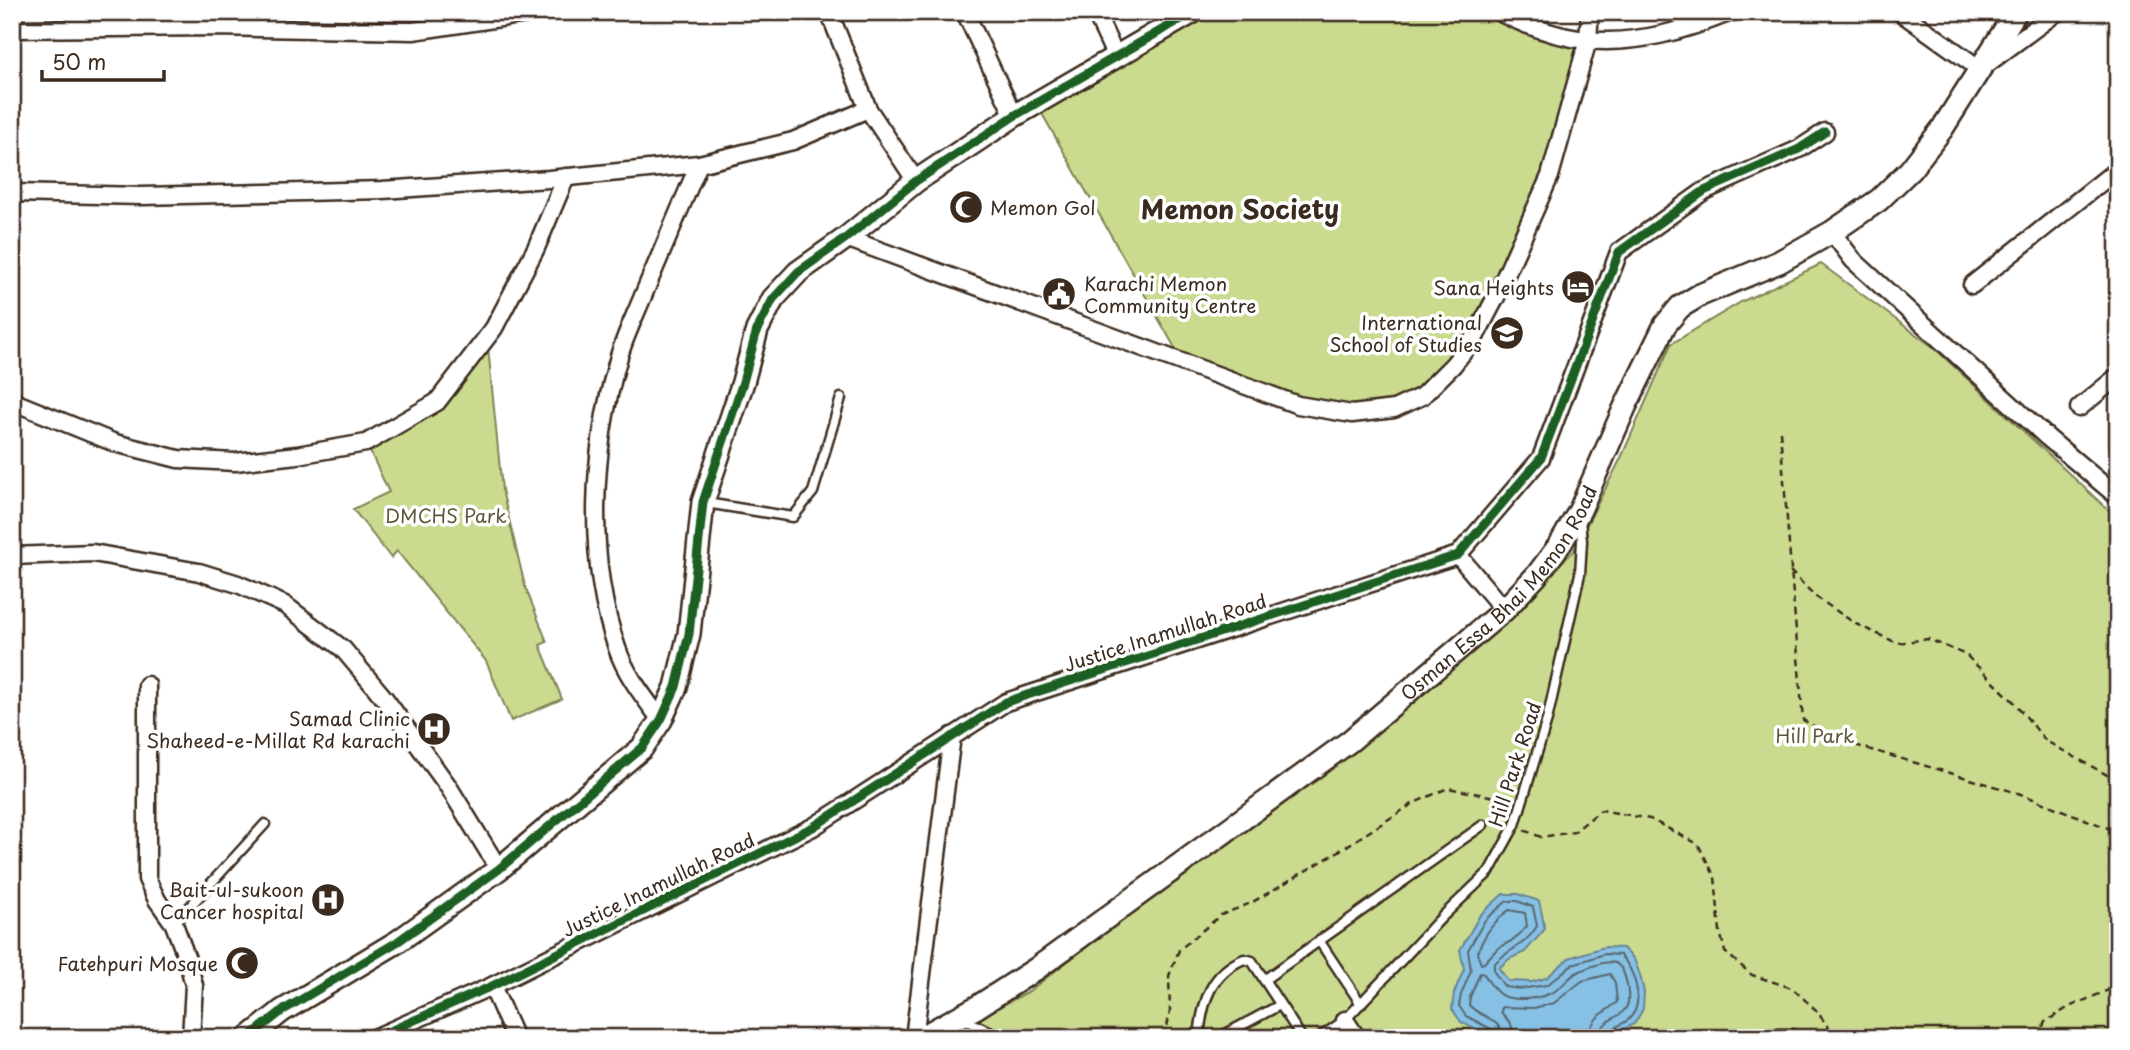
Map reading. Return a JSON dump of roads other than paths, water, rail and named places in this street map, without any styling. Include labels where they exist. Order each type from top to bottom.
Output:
[{"type":"street","points":[[370,29],[372,12]]},
{"type":"street","points":[[12,29],[228,27],[413,30],[540,12]]},
{"type":"street","points":[[829,12],[868,109],[916,181]]},
{"type":"street","points":[[965,12],[1014,116]]},
{"type":"street","points":[[1095,12],[1115,57]]},
{"type":"street","points":[[248,1038],[282,1011],[397,942],[499,869],[642,748],[661,720],[676,687],[689,634],[703,502],[743,382],[757,330],[774,299],[798,272],[846,238],[916,181],[1014,116],[1193,12]]},
{"type":"street","points":[[1499,12],[1559,34],[1588,40],[1664,35],[1694,27],[1731,12]]},
{"type":"street","points":[[846,238],[1298,405],[1352,414],[1394,409],[1422,396],[1445,373],[1475,337],[1485,317],[1550,176],[1588,40],[1590,12]]},
{"type":"street","points":[[1900,12],[1980,69],[2056,12]]},
{"type":"street","name":"Osman Essa Bhai Memon Road","points":[[920,1038],[960,1017],[1047,962],[1350,741],[1504,610],[1538,575],[1561,543],[1580,510],[1625,407],[1665,325],[1680,307],[1712,290],[1779,262],[1832,232],[1879,200],[1910,170],[1942,129],[2016,12]]},
{"type":"street","points":[[12,193],[142,196],[382,190],[699,164],[793,141],[868,109]]},
{"type":"street","points":[[1504,610],[1458,555],[1541,458],[1619,252],[1704,191],[1799,149],[1825,132]]},
{"type":"street","points":[[661,720],[634,684],[617,649],[599,567],[595,498],[602,422],[618,358],[699,164]]},
{"type":"street","points":[[1972,285],[2118,169]]},
{"type":"street","points":[[12,399],[115,443],[178,459],[235,462],[366,443],[437,402],[494,328],[536,248],[566,177]]},
{"type":"street","points":[[1832,232],[1853,260],[2048,438],[2118,497]]},
{"type":"street","points":[[2078,408],[2118,376]]},
{"type":"street","points":[[12,556],[93,553],[199,572],[238,584],[285,605],[342,649],[385,699],[448,786],[499,869]]},
{"type":"street","name":"Justice Inamullah Road","points":[[374,1038],[492,986],[813,827],[1006,702],[1458,555]]},
{"type":"street","points":[[146,685],[147,879],[157,900],[174,924],[187,959],[194,985],[191,1038]]},
{"type":"street","points":[[914,1038],[952,736]]},
{"type":"street","points":[[492,986],[515,1038]]},
{"type":"street","points":[[1345,1020],[1357,1038]]},
{"type":"street","points":[[1772,1038],[1791,1038]]},
{"type":"lane","points":[[703,502],[793,517],[813,492],[841,398]]},
{"type":"lane","name":"Hill Park Road","points":[[1319,1038],[1345,1020],[1443,916],[1489,872],[1515,825],[1547,720],[1580,574],[1580,510]]},
{"type":"lane","points":[[174,924],[265,824]]},
{"type":"lane","points":[[1265,980],[1483,825]]},
{"type":"lane","points":[[1320,942],[1361,1004]]},
{"type":"lane","points":[[1199,1038],[1207,995],[1214,981],[1224,970],[1244,959],[1252,961],[1302,1038]]},
{"type":"lane","points":[[1218,1038],[1280,1005]]},
{"type":"lane","points":[[960,1017],[1002,1038]]},
{"type":"water","points":[[1503,894],[1518,894],[1539,901],[1545,929],[1525,952],[1509,959],[1499,968],[1508,981],[1532,982],[1546,978],[1569,958],[1604,947],[1623,948],[1634,959],[1644,992],[1643,1009],[1635,1023],[1609,1038],[1493,1038],[1461,1022],[1452,1009],[1454,993],[1464,969],[1460,950],[1480,915]]},
{"type":"place","name":"Memon Gol","points":[[966,207]]},
{"type":"place","name":"Sana Heights","points":[[1578,287]]},
{"type":"place","name":"Karachi Memon Community Centre","points":[[1059,294]]},
{"type":"place","name":"International School of Studies","points":[[1507,333]]},
{"type":"place","name":"Samad Clinic Shaheed-e-Millat Rd karachi","points":[[434,729]]},
{"type":"place","name":"Bait-ul-sukoon Cancer hospital","points":[[328,900]]},
{"type":"place","name":"Fatehpuri Mosque","points":[[242,963]]},
{"type":"district","name":"Memon Society","points":[[1240,208]]},
{"type":"park label","name":"DMCHS Park","points":[[446,515]]},
{"type":"park label","name":"Hill Park","points":[[1815,735]]}]
